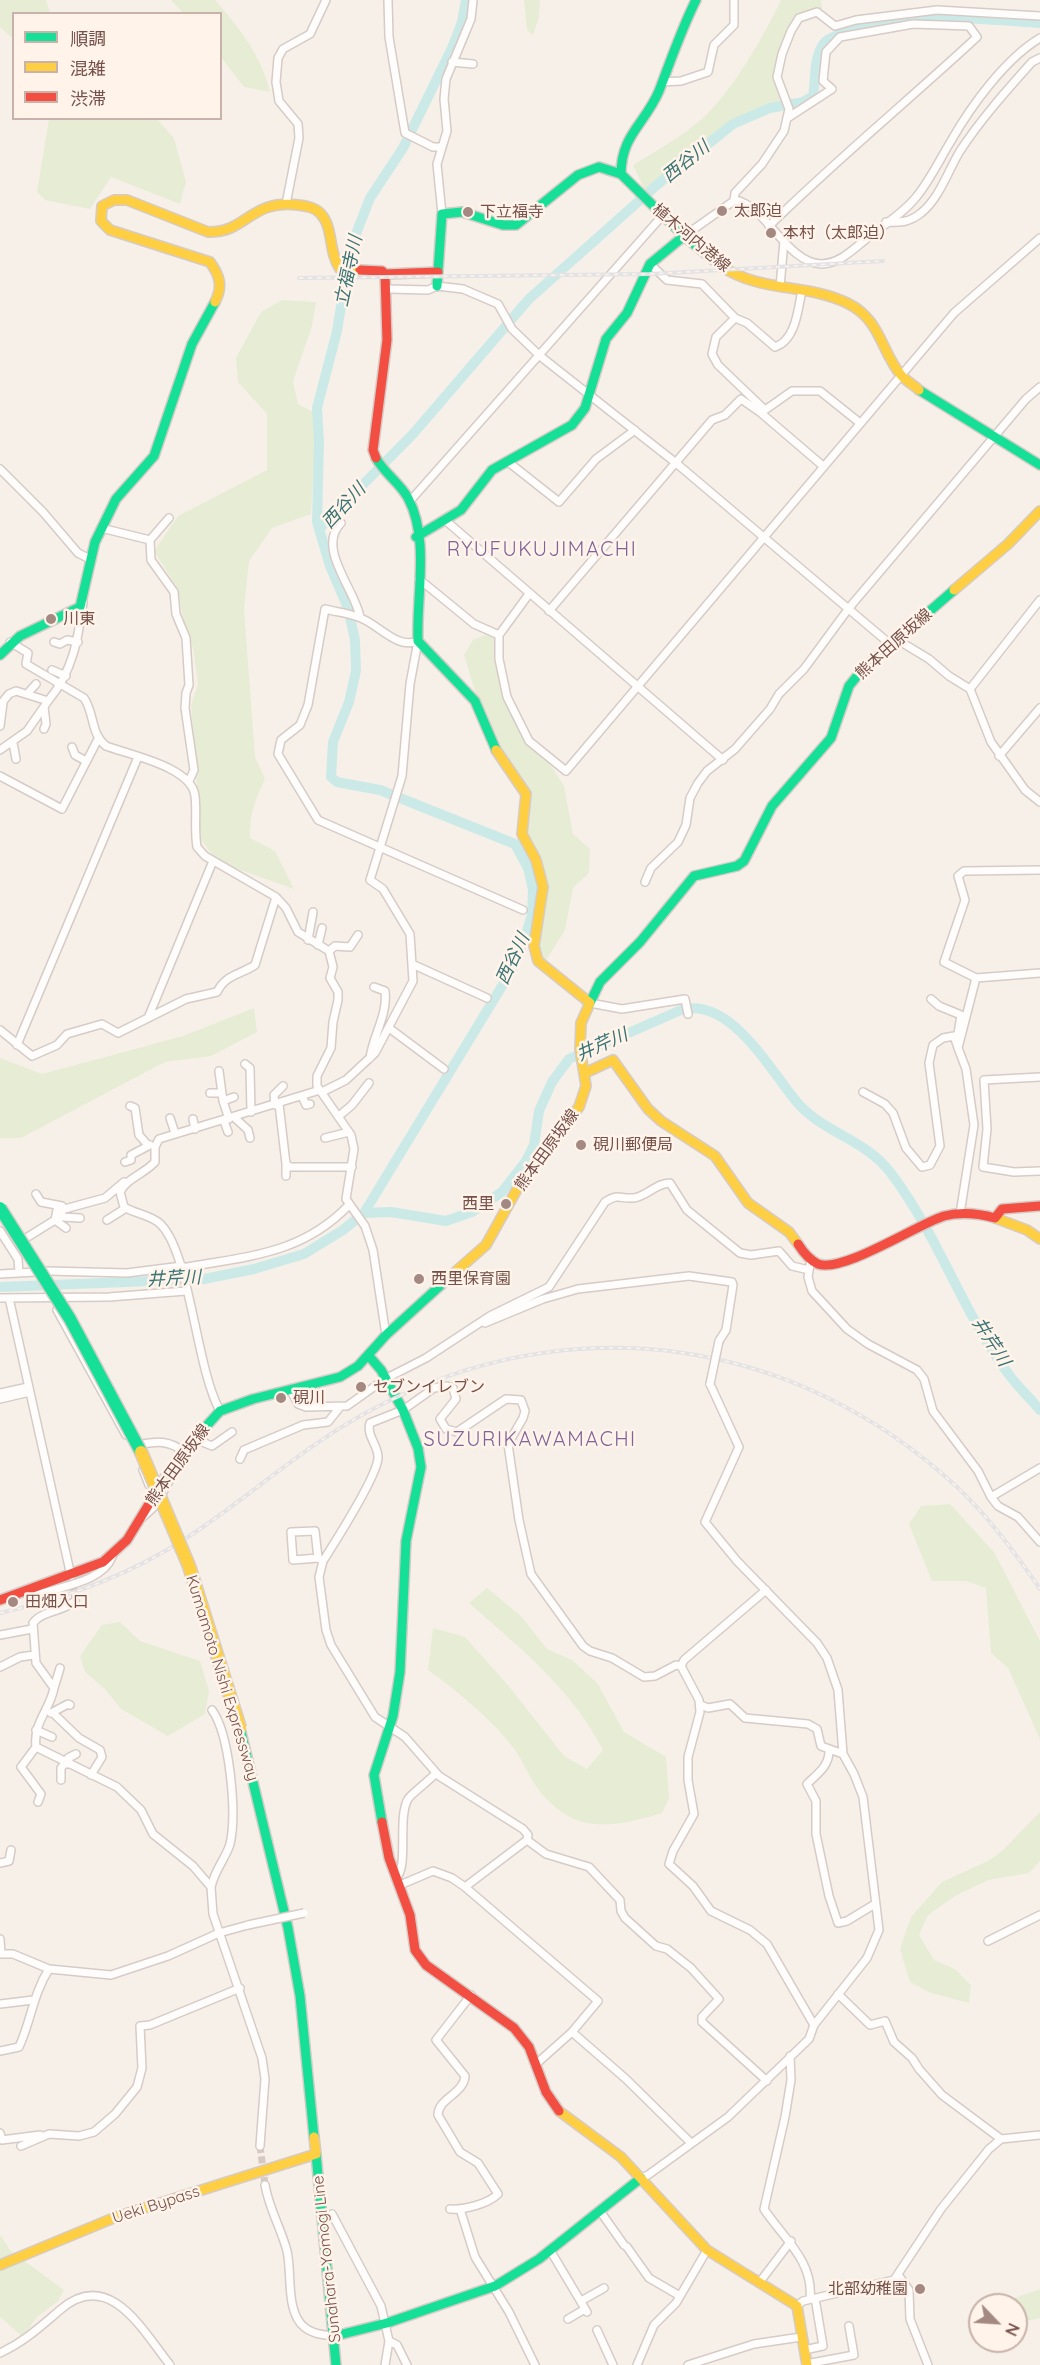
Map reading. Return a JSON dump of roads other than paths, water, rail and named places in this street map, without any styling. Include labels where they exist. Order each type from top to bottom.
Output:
[{"type":"main road","points":[[437,286],[442,214],[462,213],[503,225],[516,225],[560,192],[578,175],[599,168],[621,174],[621,155],[641,124],[662,82],[679,33],[696,0]]},
{"type":"main road","name":"植木河内港線","points":[[621,174],[684,236],[739,278],[834,297],[862,314],[876,326],[901,375],[920,390],[1040,465]]},
{"type":"main road","points":[[0,654],[19,634],[72,613],[83,599],[90,559],[101,528],[116,499],[154,456],[192,344],[221,286],[220,276],[210,262],[110,230],[101,221],[102,206],[113,199],[127,200],[208,232],[219,233],[232,230],[267,206],[286,204],[312,208],[320,213],[326,222],[329,251],[340,269],[382,271],[385,274],[438,272]]},
{"type":"main road","points":[[416,537],[461,510],[492,470],[572,424],[585,408],[606,339],[627,313],[650,264],[684,236]]},
{"type":"main road","points":[[385,274],[388,288],[385,354],[373,450],[376,462],[410,501],[416,537],[419,579],[418,641],[475,701],[494,747],[526,794],[522,834],[536,860],[543,888],[543,900],[534,946],[536,956],[538,961],[590,1003]]},
{"type":"main road","name":"熊本田原坂線","points":[[0,1600],[95,1567],[113,1554],[127,1540],[184,1452],[220,1412],[254,1399],[340,1377],[358,1366],[387,1335],[486,1245],[520,1184],[579,1107],[586,1086],[581,1054],[581,1023],[600,982],[610,969],[640,942],[689,881],[703,873],[737,866],[744,861],[772,806],[831,738],[849,686],[893,642],[1008,544],[1040,511]]},
{"type":"main road","points":[[585,1073],[613,1059],[648,1109],[661,1121],[715,1156],[725,1167],[748,1203],[789,1232],[810,1264],[825,1266],[839,1264],[933,1220],[960,1214],[980,1214],[995,1218],[1027,1230],[1040,1239]]},
{"type":"main road","points":[[995,1218],[1002,1209],[1040,1206]]},
{"type":"main road","name":"Kumamoto Nishi Expressway","points":[[0,1208],[68,1312],[138,1446],[193,1576],[240,1728],[288,1928],[300,1996],[316,2154]]},
{"type":"main road","points":[[368,1355],[403,1410],[418,1448],[421,1467],[406,1540],[400,1672],[390,1725],[374,1775],[389,1858],[398,1881],[419,1958],[514,2028],[529,2047],[546,2092],[560,2112],[621,2157],[707,2250],[797,2306],[807,2364]]},
{"type":"main road","name":"Ueki Bypass","points":[[1,2264],[126,2215],[316,2154]]},
{"type":"main road","name":"Sunahara-Yomogi Line","points":[[316,2154],[336,2365]]},
{"type":"main road","points":[[335,2336],[387,2323],[495,2286],[550,2250],[641,2178]]},
{"type":"street","points":[[286,204],[299,138],[297,124],[279,101],[276,82],[279,58],[283,49],[310,34],[326,0]]},
{"type":"street","points":[[388,0],[389,37],[399,86],[403,125],[411,137],[441,147]]},
{"type":"street","points":[[442,214],[437,179],[441,147],[447,131],[444,99],[446,79],[471,19],[473,0]]},
{"type":"street","points":[[662,82],[681,81],[708,72],[714,45],[734,25],[734,0]]},
{"type":"street","points":[[734,200],[735,194],[778,143],[789,113],[777,77],[790,31],[799,18],[817,12],[835,26],[856,20],[937,10],[1040,16]]},
{"type":"street","points":[[769,226],[822,174],[888,119],[977,37],[969,26],[913,24],[840,37],[826,52],[823,81],[832,89],[789,113]]},
{"type":"street","points":[[684,236],[734,200],[741,201],[809,261],[820,264],[845,256],[913,202],[967,116],[1024,48],[1040,38]]},
{"type":"street","points":[[886,222],[900,223],[912,220],[930,205],[961,150],[980,123],[1032,62],[1040,58]]},
{"type":"street","points":[[452,62],[473,64]]},
{"type":"street","points":[[410,501],[663,215]]},
{"type":"street","points":[[529,594],[499,635],[499,659],[507,697],[529,741],[566,771],[954,313],[1040,238]]},
{"type":"street","points":[[780,287],[784,241]]},
{"type":"street","points":[[650,264],[667,280],[702,285],[735,318],[747,323],[772,345],[778,347],[795,324],[802,290]]},
{"type":"street","points":[[388,288],[428,290],[437,286],[463,289],[488,298],[502,309],[512,329],[540,356],[676,463],[849,608],[893,642],[929,659],[949,676],[970,688],[991,742],[999,756],[1025,790],[1040,802]]},
{"type":"street","points":[[735,318],[716,337],[712,354],[718,365],[763,412],[824,466]]},
{"type":"street","points":[[645,882],[651,868],[678,842],[686,825],[690,798],[707,771],[723,760],[770,709],[779,694],[804,669],[849,608],[1040,387]]},
{"type":"street","points":[[763,412],[792,391],[820,391],[860,423]]},
{"type":"street","points":[[549,611],[712,420],[725,415],[743,399],[763,412]]},
{"type":"street","points":[[507,461],[559,502],[596,459],[635,430]]},
{"type":"street","points":[[0,469],[43,512],[78,553],[90,559]]},
{"type":"street","points":[[169,518],[150,540],[151,560],[174,592],[176,614],[186,638],[189,686],[185,708],[194,770],[189,781]]},
{"type":"street","points":[[445,520],[723,760]]},
{"type":"street","points":[[340,523],[335,529],[332,548],[360,617]]},
{"type":"street","points":[[101,528],[150,540]]},
{"type":"street","points":[[419,579],[474,624],[499,635]]},
{"type":"street","points":[[0,750],[27,731],[66,676],[78,642],[83,599]]},
{"type":"street","points":[[970,688],[1040,600]]},
{"type":"street","points":[[418,641],[412,644],[392,638],[360,617],[326,609],[308,705],[300,725],[281,740],[278,754],[318,819],[523,910]]},
{"type":"street","points":[[54,642],[60,644],[67,640],[78,642]]},
{"type":"street","points":[[125,1162],[159,1140],[175,1133],[277,1105],[321,1091],[346,1080],[370,1058],[389,1028],[413,981],[410,934],[383,889],[370,880],[402,776],[410,684],[418,641]]},
{"type":"street","points":[[10,642],[28,653],[26,664],[84,698],[90,706],[99,739],[106,746],[168,768],[189,781],[195,795],[194,830],[197,847],[213,861],[276,897],[286,908],[298,932],[329,951],[333,967],[330,978],[338,992],[338,1000],[331,1048],[317,1076],[321,1091],[349,1132],[354,1149],[346,1199],[365,1226],[374,1255],[387,1335]]},
{"type":"street","points":[[52,670],[66,676]]},
{"type":"street","points":[[27,694],[36,684]]},
{"type":"street","points":[[0,726],[2,703],[16,691],[47,705]]},
{"type":"street","points":[[44,729],[47,705]]},
{"type":"street","points":[[999,756],[1040,708]]},
{"type":"street","points":[[0,776],[62,809],[99,739]]},
{"type":"street","points":[[13,743],[16,759]]},
{"type":"street","points":[[72,747],[75,755],[86,761]]},
{"type":"street","points":[[16,1045],[138,758]]},
{"type":"street","points":[[39,798],[45,791]]},
{"type":"street","points":[[148,1018],[213,861]]},
{"type":"street","points":[[1040,870],[964,871],[958,876],[965,900],[944,962],[976,978],[1040,973]]},
{"type":"street","points":[[0,1030],[32,1056],[57,1045],[67,1034],[102,1024],[118,1033],[186,999],[217,992],[222,981],[255,965],[276,897]]},
{"type":"street","points":[[308,940],[313,912]]},
{"type":"street","points":[[318,945],[322,928]]},
{"type":"street","points":[[329,951],[335,946],[350,946],[358,935]]},
{"type":"street","points":[[411,964],[487,998]]},
{"type":"street","points":[[958,1048],[976,978]]},
{"type":"street","points":[[370,1058],[382,1023],[386,999],[385,991],[374,987]]},
{"type":"street","points":[[590,1003],[611,1009],[622,1009],[685,999],[688,1014]]},
{"type":"street","points":[[931,999],[961,1015],[956,1033],[958,1048]]},
{"type":"street","points":[[389,1028],[444,1069]]},
{"type":"street","points":[[863,1092],[885,1104],[893,1113],[906,1148],[922,1167],[930,1165],[940,1146],[929,1063],[933,1044],[943,1038],[954,1036],[966,1069],[974,1125],[960,1214]]},
{"type":"street","points":[[245,1064],[250,1068],[251,1112]]},
{"type":"street","points":[[219,1071],[221,1093],[229,1119],[228,1132]]},
{"type":"street","points":[[1040,1077],[984,1080],[987,1130],[983,1167],[1014,1172],[1040,1171]]},
{"type":"street","points":[[339,1116],[352,1105],[369,1083]]},
{"type":"street","points":[[283,1086],[274,1095],[286,1176]]},
{"type":"street","points":[[210,1093],[221,1093]]},
{"type":"street","points":[[302,1096],[306,1105],[310,1104]]},
{"type":"street","points":[[223,1101],[234,1097]]},
{"type":"street","points":[[55,1220],[56,1211],[63,1207],[105,1198],[124,1182],[145,1173],[154,1162],[151,1146],[139,1135],[135,1108],[130,1106]]},
{"type":"street","points":[[170,1118],[175,1133]]},
{"type":"street","points":[[193,1119],[195,1129]]},
{"type":"street","points":[[229,1119],[248,1130],[250,1138]]},
{"type":"street","points":[[325,1138],[349,1132]]},
{"type":"street","points":[[286,1164],[290,1167],[352,1167]]},
{"type":"street","points":[[124,1182],[120,1192],[121,1203],[126,1208],[158,1222],[177,1249],[211,1394],[220,1412]]},
{"type":"street","points":[[291,1391],[298,1404],[306,1407],[340,1407],[357,1402],[385,1379],[426,1358],[490,1316],[549,1287],[605,1202],[618,1195],[634,1198],[664,1183],[670,1183],[687,1210],[740,1253],[751,1255],[779,1251],[792,1266],[810,1264],[808,1277],[812,1291],[847,1329],[868,1344],[909,1363],[924,1379],[933,1411],[978,1471],[991,1497],[998,1506],[1018,1517],[1040,1542]]},
{"type":"street","points":[[36,1194],[41,1202],[63,1207]]},
{"type":"street","points":[[63,1207],[62,1217],[80,1218]]},
{"type":"street","points":[[107,1220],[126,1208]]},
{"type":"street","points":[[48,1271],[127,1273],[182,1268],[268,1252],[306,1239],[351,1208]]},
{"type":"street","points":[[55,1220],[66,1228]]},
{"type":"street","points":[[26,1238],[55,1220]]},
{"type":"street","points":[[1,1230],[18,1259],[19,1273]]},
{"type":"street","points":[[11,1247],[18,1242]]},
{"type":"street","points":[[0,1274],[36,1272]]},
{"type":"street","points":[[477,1326],[543,1299],[611,1284],[689,1276],[732,1282],[726,1330],[718,1341],[710,1384],[739,1447],[705,1522],[817,1643],[827,1658],[838,1690],[843,1754],[863,1797],[879,1930],[867,1958],[814,2025],[809,2039],[767,2081],[728,2117],[641,2178]]},
{"type":"street","points":[[0,1298],[109,1297],[186,1291]]},
{"type":"street","points":[[9,1298],[71,1576]]},
{"type":"street","points":[[57,1310],[135,1446],[149,1485]]},
{"type":"street","points":[[320,1559],[375,1473],[378,1456],[368,1429],[370,1423],[403,1410],[435,1388],[447,1386],[453,1388],[456,1399],[440,1419],[447,1429],[457,1432],[506,1399],[521,1400],[525,1411],[508,1444],[519,1520],[531,1574],[583,1646],[590,1651],[612,1658],[644,1677],[655,1676],[676,1665],[681,1665]]},
{"type":"street","points":[[0,1394],[29,1389]]},
{"type":"street","points":[[0,1399],[29,1389]]},
{"type":"street","points":[[140,1519],[149,1514],[176,1469],[216,1421],[234,1409],[247,1405]]},
{"type":"street","points":[[240,1459],[244,1450],[303,1425],[328,1422],[340,1407]]},
{"type":"street","points":[[200,1441],[212,1446],[232,1432]]},
{"type":"street","points":[[135,1446],[159,1441],[169,1442],[184,1452]]},
{"type":"street","points":[[991,1497],[1040,1468]]},
{"type":"street","points":[[320,1559],[293,1560],[291,1532],[315,1531],[320,1559],[319,1576],[326,1630],[331,1645],[375,1717],[390,1725],[411,1743],[436,1773],[523,1829],[528,1835],[527,1840],[465,1887]]},
{"type":"street","points":[[36,1589],[45,1592],[97,1574],[108,1566],[113,1554]]},
{"type":"street","points":[[681,1665],[766,1590]]},
{"type":"street","points":[[54,1688],[36,1663],[32,1629],[37,1618],[67,1608],[75,1601]]},
{"type":"street","points":[[0,1635],[32,1629]]},
{"type":"street","points":[[0,1667],[20,1657],[34,1655]]},
{"type":"street","points":[[681,1665],[701,1705],[708,1708],[730,1704],[745,1718],[808,1724],[817,1730],[821,1746],[843,1754]]},
{"type":"street","points":[[49,1712],[60,1668]]},
{"type":"street","points":[[38,1802],[41,1794],[21,1767],[36,1747],[38,1721],[49,1712],[68,1704],[70,1706]]},
{"type":"street","points":[[701,1705],[688,1757],[688,1780],[694,1814],[673,1851],[669,1864],[698,1892],[711,1911],[750,1930],[767,1944],[814,2025]]},
{"type":"street","points":[[212,1710],[223,1732],[228,1762],[231,1831],[230,1844],[215,1870],[211,1887],[213,1914],[262,2058],[265,2079],[260,2146]]},
{"type":"street","points":[[49,1712],[79,1738],[100,1750],[102,1757],[91,1775]]},
{"type":"street","points":[[36,1730],[52,1737]]},
{"type":"street","points":[[36,1747],[117,1787],[141,1810],[153,1834],[193,1866],[211,1887]]},
{"type":"street","points":[[829,1749],[830,1754],[821,1773],[807,1784],[816,1801],[816,1834],[829,1896],[838,1923],[848,1921],[875,1904]]},
{"type":"street","points":[[70,1764],[68,1758],[76,1754]]},
{"type":"street","points":[[61,1780],[61,1768],[64,1764],[70,1764]]},
{"type":"street","points":[[398,1881],[402,1872],[402,1824],[407,1801],[436,1773]]},
{"type":"street","points":[[527,1840],[546,1854],[589,1866],[619,1898],[625,1918],[656,1946],[669,1950],[703,1980],[719,1998],[702,2017],[702,2022],[767,2081]]},
{"type":"street","points":[[0,1863],[9,1861],[11,1850]]},
{"type":"street","points":[[398,1881],[433,1871],[452,1878],[597,1999],[596,2006],[572,2032],[535,2065]]},
{"type":"street","points":[[0,1939],[1,1954],[13,1954],[49,1969],[111,1975],[168,1956],[219,1933],[304,1912]]},
{"type":"street","points":[[988,1941],[1040,1915]]},
{"type":"street","points":[[0,2051],[19,2047],[26,2031],[33,2000],[49,1969]]},
{"type":"street","points":[[0,2133],[2,2140],[49,2134],[79,2136],[94,2132],[115,2114],[136,2087],[142,2068],[140,2026],[150,2025],[240,1988]]},
{"type":"street","points":[[838,1994],[870,2025],[885,2022],[894,2042],[912,2058],[942,2095],[1001,2139]]},
{"type":"street","points":[[450,2209],[460,2209],[488,2200],[498,2194],[478,2163],[460,2152],[438,2115],[440,2107],[458,2091],[465,2076],[436,2040],[471,1995]]},
{"type":"street","points":[[0,2004],[33,2000]]},
{"type":"street","points":[[572,2032],[626,2079],[691,2143]]},
{"type":"street","points":[[688,2365],[754,2344],[823,2346],[810,2279],[791,2241],[764,2209],[785,2117],[790,2080],[790,2056]]},
{"type":"street","points":[[21,2146],[49,2134]]},
{"type":"street","points":[[797,2306],[813,2299],[886,2283],[899,2276],[940,2209],[989,2149],[1001,2139],[1040,2135]]},
{"type":"street","points":[[265,2185],[268,2206],[287,2251],[295,2313],[301,2324],[311,2332],[335,2336]]},
{"type":"street","points":[[460,2209],[475,2257],[495,2286],[534,2365]]},
{"type":"street","points":[[600,2211],[649,2277],[680,2296]]},
{"type":"street","points":[[332,2214],[381,2306],[387,2323],[389,2341],[385,2365]]},
{"type":"street","points":[[759,2283],[791,2241]]},
{"type":"street","points":[[550,2250],[586,2310],[568,2319]]},
{"type":"street","points":[[637,2365],[654,2325],[680,2296],[707,2250]]},
{"type":"street","points":[[899,2276],[909,2290],[910,2319],[928,2365]]},
{"type":"street","points":[[581,2301],[604,2288]]},
{"type":"street","points":[[0,2353],[21,2343],[61,2308],[77,2298],[102,2296],[115,2301],[125,2309],[170,2365]]},
{"type":"street","points":[[807,2364],[854,2355],[849,2326]]},
{"type":"street","points":[[597,2330],[613,2365]]},
{"type":"street","points":[[389,2341],[397,2345],[407,2365]]},
{"type":"waterway","name":"西谷川","points":[[364,1213],[513,968],[532,915],[533,890],[528,868],[515,844],[380,790],[337,782],[331,777],[333,742],[349,702],[356,671],[355,640],[348,608],[330,566],[317,522],[319,442],[317,408],[337,331],[350,251],[359,226],[370,198],[403,148],[452,48],[462,22],[466,0]]},
{"type":"waterway","name":"西谷川","points":[[319,529],[413,434],[529,299],[658,184],[733,124],[770,108],[803,102],[813,96],[818,55],[824,43],[831,38],[874,26],[930,17],[1040,23]]},
{"type":"waterway","name":"井芹川","points":[[0,1287],[204,1279],[254,1269],[304,1254],[343,1230],[364,1213],[391,1212],[446,1221],[472,1212],[502,1192],[526,1161],[534,1145],[539,1111],[552,1082],[569,1059],[681,1010],[699,1009],[716,1014],[732,1024],[761,1055],[806,1112],[868,1151],[890,1172],[922,1220],[991,1348],[1011,1377],[1040,1410]]},
{"type":"tunnel","points":[[73,1584],[75,1601]]},
{"type":"tunnel","points":[[260,2146],[265,2185]]},
{"type":"railway","points":[[299,278],[650,274],[883,261]]},
{"type":"railway","points":[[0,1613],[97,1584],[166,1551],[326,1437],[375,1408],[450,1376],[526,1356],[602,1348],[678,1352],[753,1368],[825,1396],[893,1436],[957,1487],[991,1523],[1040,1589]]},
{"type":"place","name":"太郎迫","points":[[722,211]]},
{"type":"place","name":"下立福寺","points":[[468,212]]},
{"type":"place","name":"本村（太郎迫）","points":[[771,233]]},
{"type":"place","name":"川東","points":[[51,619]]},
{"type":"place","name":"硯川郵便局","points":[[581,1145]]},
{"type":"place","name":"西里","points":[[506,1204]]},
{"type":"place","name":"西里保育園","points":[[419,1279]]},
{"type":"place","name":"セブンイレブン","points":[[361,1387]]},
{"type":"place","name":"硯川","points":[[281,1398]]},
{"type":"place","name":"田畑入口","points":[[13,1602]]},
{"type":"place","name":"北部幼稚園","points":[[920,2289]]},
{"type":"district","name":"RYUFUKUJIMACHI","points":[[542,550]]},
{"type":"district","name":"SUZURIKAWAMACHI","points":[[530,1440]]},
{"type":"water label","name":"立福寺川","points":[[349,271]]}]
